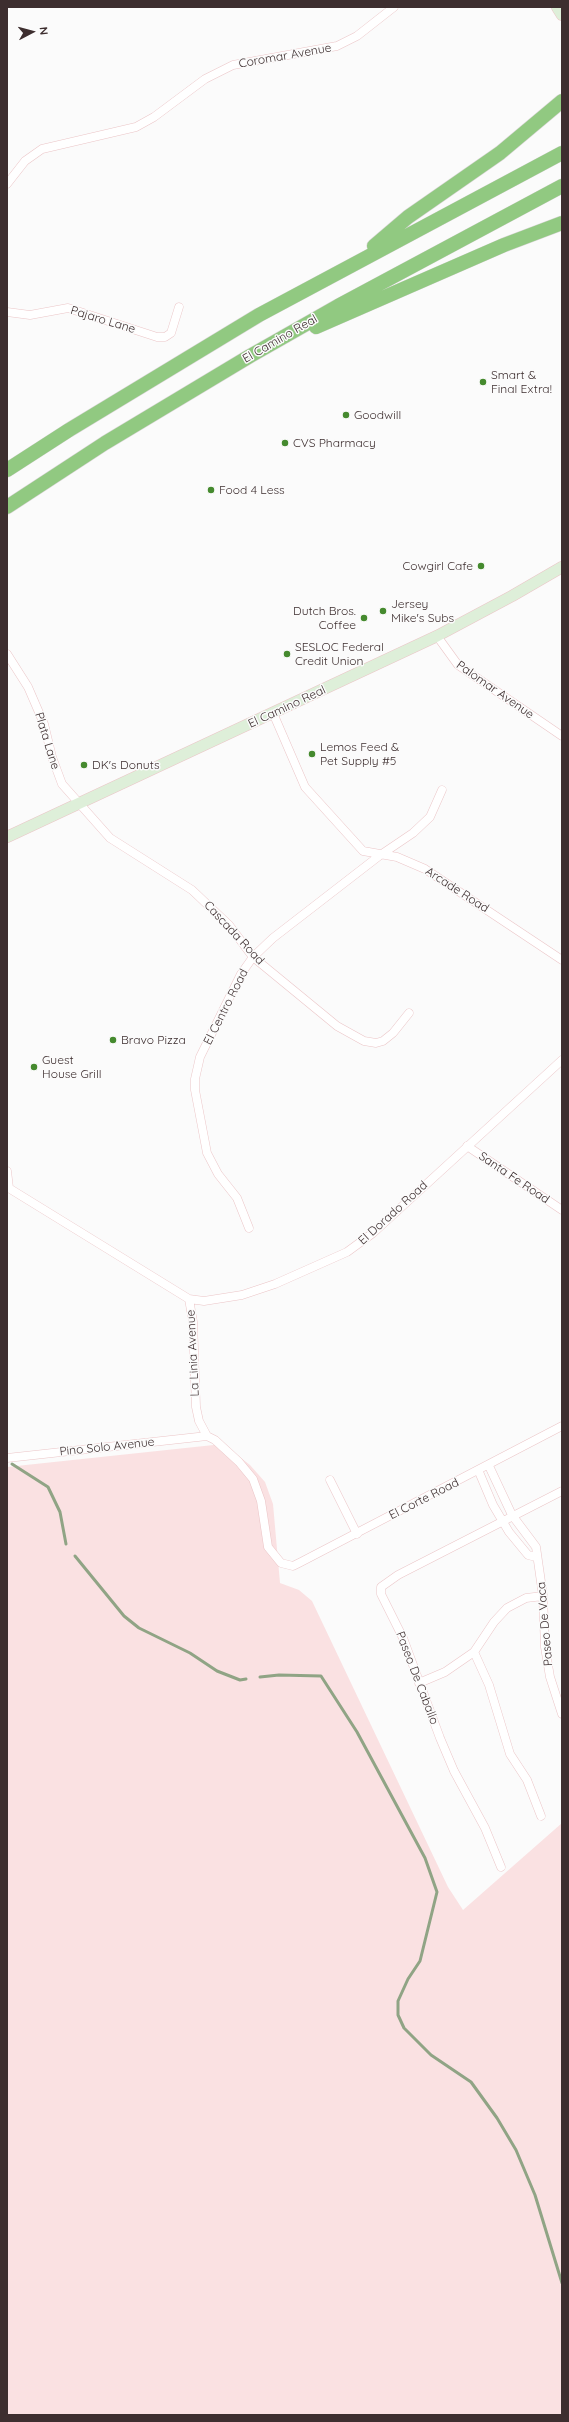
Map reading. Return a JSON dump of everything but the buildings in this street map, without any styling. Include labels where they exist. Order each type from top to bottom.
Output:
[{"type":"highway","points":[[352,264],[408,217],[500,153],[562,101]]},
{"type":"highway","points":[[7,470],[200,349],[352,264],[562,153]]},
{"type":"highway","name":"El Camino Real","points":[[7,507],[105,444],[250,356],[338,306],[562,186]]},
{"type":"highway","points":[[250,356],[504,245],[562,223]]},
{"type":"main road","points":[[557,7],[562,15]]},
{"type":"main road","name":"El Camino Real","points":[[7,837],[437,636],[512,596],[562,567]]},
{"type":"street","name":"Coromar Avenue","points":[[7,184],[25,161],[42,149],[136,128],[154,117],[205,79],[233,65],[337,46],[357,36],[394,7]]},
{"type":"street","name":"Pajaro Lane","points":[[7,312],[30,315],[68,308],[158,337],[165,337],[171,333],[179,307]]},
{"type":"street","name":"Palomar Avenue","points":[[437,636],[458,665],[562,736]]},
{"type":"street","name":"Plata Lane","points":[[7,654],[30,691],[44,724],[52,757],[62,784],[78,804]]},
{"type":"street","name":"Arcade Road","points":[[273,713],[305,787],[363,851],[379,856],[397,858],[425,868],[562,960]]},
{"type":"street","name":"El Centro Road","points":[[249,1228],[237,1198],[218,1174],[207,1153],[194,1079],[200,1057],[241,974],[253,957],[273,938],[379,856],[414,833],[430,817],[442,790]]},
{"type":"street","name":"Cascada Road","points":[[78,804],[110,838],[192,890],[213,908],[253,957],[324,1017],[364,1041],[376,1043],[387,1039],[409,1013]]},
{"type":"street","name":"El Dorado Road","points":[[189,1299],[204,1301],[242,1295],[275,1284],[347,1252],[373,1233],[562,1060]]},
{"type":"street","name":"Santa Fe Road","points":[[467,1146],[562,1210]]},
{"type":"street","points":[[7,1171],[8,1188]]},
{"type":"street","name":"La Linia Avenue","points":[[8,1188],[189,1299],[193,1322],[196,1407],[207,1436]]},
{"type":"street","name":"El Corte Road","points":[[207,1436],[215,1440],[239,1462],[253,1479],[261,1501],[268,1547],[272,1555],[285,1565],[293,1566],[478,1472],[562,1426]]},
{"type":"street","name":"Pino Solo Avenue","points":[[7,1458],[207,1436]]},
{"type":"street","name":"Paseo De Vaca","points":[[488,1466],[512,1515],[536,1547],[536,1557],[543,1596],[545,1647],[550,1677],[562,1714]]},
{"type":"street","points":[[478,1472],[501,1520],[528,1555],[536,1557]]},
{"type":"street","points":[[330,1480],[357,1534]]},
{"type":"street","name":"Paseo De Caballo","points":[[501,1867],[485,1828],[454,1771],[403,1638],[381,1594],[382,1587],[398,1575],[440,1555],[501,1520],[562,1491]]},
{"type":"street","points":[[490,1498],[500,1492]]},
{"type":"street","points":[[419,1683],[445,1672],[474,1652],[494,1622],[507,1608],[526,1598],[543,1596]]},
{"type":"street","points":[[474,1652],[490,1685],[510,1754],[527,1780],[541,1816]]},
{"type":"shaded area","points":[[223,1444],[250,1465],[265,1482],[273,1504],[280,1583],[299,1590],[312,1601],[448,1887],[463,1910],[562,1823],[562,2415],[7,2415],[7,1467]]},
{"type":"waterway","points":[[12,1464],[48,1487],[60,1512],[66,1544]]},
{"type":"waterway","points":[[75,1556],[124,1616],[139,1628],[190,1653],[217,1671],[240,1680],[246,1679]]},
{"type":"waterway","points":[[260,1677],[279,1675],[321,1676],[357,1732],[425,1858],[437,1892],[420,1961],[408,1979],[398,2001],[398,2015],[404,2028],[431,2055],[471,2082],[497,2118],[516,2150],[535,2195],[562,2283]]},
{"type":"place","name":"Smart & Final Extra!","points":[[483,382]]},
{"type":"place","name":"Goodwill","points":[[346,415]]},
{"type":"place","name":"CVS Pharmacy","points":[[285,443]]},
{"type":"place","name":"Food 4 Less","points":[[211,490]]},
{"type":"place","name":"Cowgirl Cafe","points":[[481,566]]},
{"type":"place","name":"Jersey Mike's Subs","points":[[383,611]]},
{"type":"place","name":"Dutch Bros. Coffee","points":[[364,618]]},
{"type":"place","name":"SESLOC Federal Credit Union","points":[[287,654]]},
{"type":"place","name":"Lemos Feed & Pet Supply #5","points":[[312,754]]},
{"type":"place","name":"DK's Donuts","points":[[84,765]]},
{"type":"place","name":"Bravo Pizza","points":[[113,1040]]},
{"type":"place","name":"Guest House Grill","points":[[34,1067]]}]
